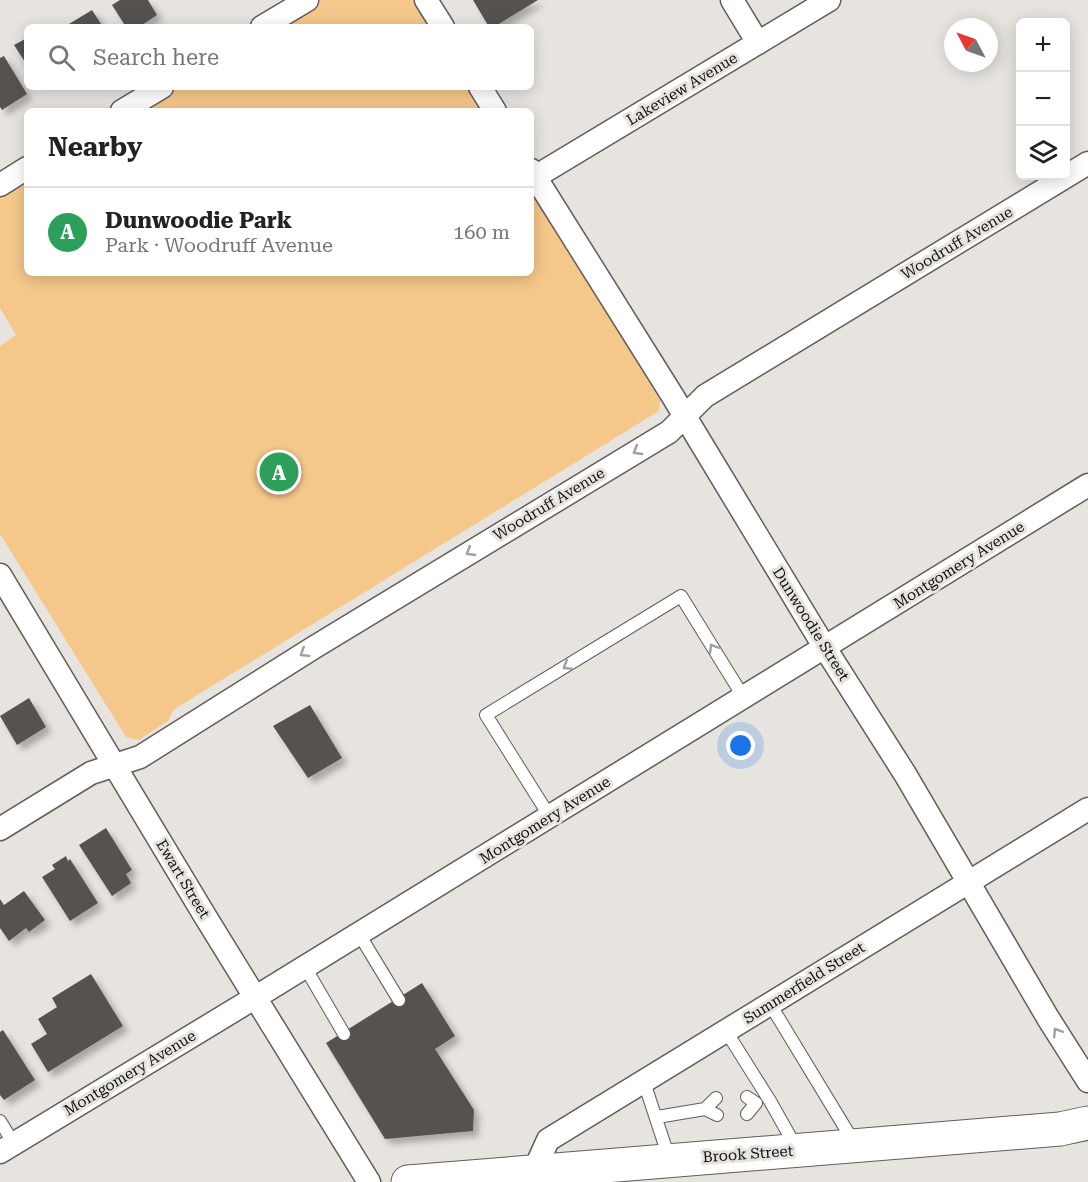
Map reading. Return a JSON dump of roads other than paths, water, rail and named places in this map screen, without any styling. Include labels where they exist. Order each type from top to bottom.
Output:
[{"type":"street","points":[[267,24],[307,0]]},
{"type":"street","points":[[426,0],[441,24]]},
{"type":"street","points":[[732,0],[758,43]]},
{"type":"street","name":"Lakeview Avenue","points":[[534,173],[829,0]]},
{"type":"street","points":[[127,108],[157,90]]},
{"type":"street","points":[[482,90],[493,108]]},
{"type":"street","name":"Woodruff Avenue","points":[[0,829],[91,773],[140,757],[313,648],[669,432],[705,396],[1088,163]]},
{"type":"street","points":[[0,185],[24,170]]},
{"type":"street","name":"Dunwoodie Street","points":[[534,176],[905,774],[1048,1018],[1088,1081]]},
{"type":"street","name":"Montgomery Avenue","points":[[7,1148],[1088,485]]},
{"type":"street","name":"Ewart Street","points":[[0,575],[369,1182]]},
{"type":"street","name":"Summerfield Street","points":[[534,1171],[548,1140],[1088,809]]},
{"type":"street","name":"Brook Street","points":[[408,1182],[1060,1129],[1088,1123]]},
{"type":"lane","points":[[550,816],[486,715],[681,596],[744,698]]},
{"type":"lane","points":[[358,934],[399,1000]]},
{"type":"lane","points":[[304,967],[344,1034]]},
{"type":"lane","points":[[770,1004],[856,1145]]},
{"type":"lane","points":[[726,1030],[797,1150]]},
{"type":"lane","points":[[644,1082],[670,1160]]},
{"type":"lane","points":[[657,1117],[705,1109],[716,1098]]},
{"type":"lane","points":[[747,1114],[752,1100],[770,1101]]},
{"type":"lane","points":[[705,1109],[717,1116]]},
{"type":"lane","points":[[0,1121],[7,1148]]},
{"type":"place","name":"Dunwoodie Park","points":[[279,472]]}]
